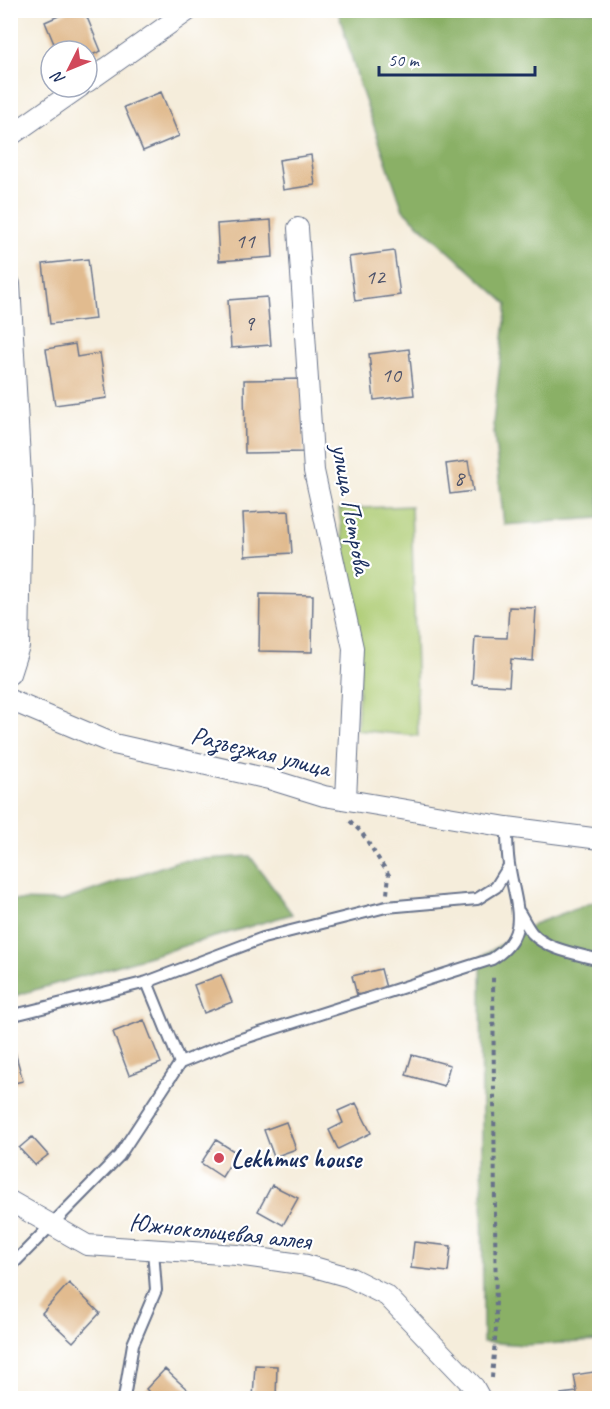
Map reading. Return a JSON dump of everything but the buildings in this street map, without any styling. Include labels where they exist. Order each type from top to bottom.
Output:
[{"type":"street","points":[[99,74],[189,10]]},
{"type":"street","points":[[10,136],[63,99]]},
{"type":"street","name":"улица Петрова","points":[[298,228],[314,471],[353,648],[346,808]]},
{"type":"street","points":[[10,284],[22,494],[19,646],[10,674]]},
{"type":"street","name":"Разъезжая улица","points":[[10,700],[114,744],[269,779],[324,796],[346,808],[600,839]]},
{"type":"street","name":"Южнокольцевая аллея","points":[[10,1201],[87,1245],[237,1255],[295,1263],[349,1277],[387,1296],[474,1387],[486,1393]]},
{"type":"lane","points":[[10,1268],[119,1156],[180,1063],[232,1042],[492,959],[502,953],[511,943],[518,927],[519,912],[509,866],[507,827]]},
{"type":"lane","points":[[10,1016],[147,982],[263,938],[386,907],[477,899],[496,887],[509,866]]},
{"type":"lane","points":[[519,912],[532,933],[540,940],[600,960]]},
{"type":"lane","points":[[147,982],[180,1063]]},
{"type":"lane","points":[[124,1398],[133,1344],[156,1290],[153,1250]]},
{"type":"path","points":[[346,808],[389,874],[386,907]]},
{"type":"path","points":[[486,1393],[496,1327],[492,959]]},
{"type":"green space","points":[[338,11],[599,11],[599,518],[504,525],[493,423],[507,304],[403,210],[360,86]]},
{"type":"green space","points":[[411,506],[418,736],[357,730],[360,667],[339,509]]},
{"type":"green space","points":[[250,856],[292,914],[11,997],[11,900],[62,901],[178,861]]},
{"type":"green space","points":[[599,900],[599,1341],[525,1345],[483,1342],[481,957],[534,924]]},
{"type":"place","name":"Lekhmus house","points":[[219,1158]]}]
